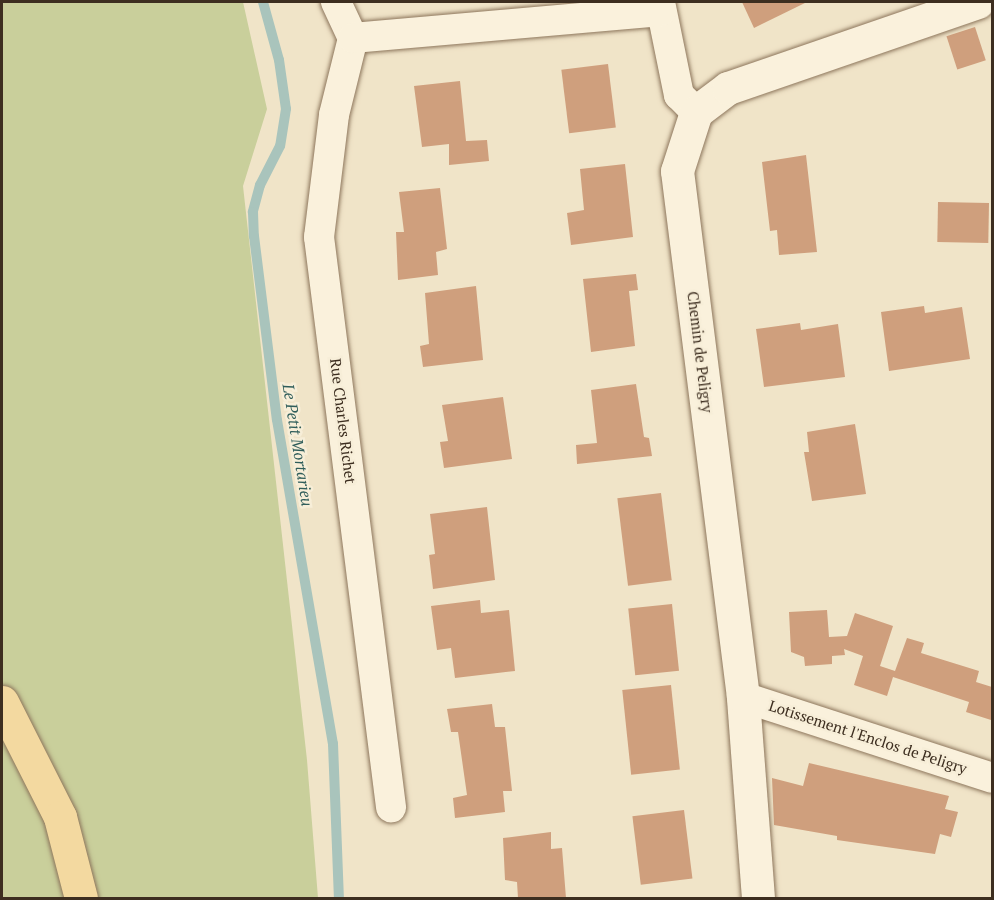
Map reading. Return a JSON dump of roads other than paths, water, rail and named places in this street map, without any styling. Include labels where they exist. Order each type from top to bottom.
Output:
[{"type":"main road","points":[[2,702],[60,817],[81,898]]},
{"type":"street","points":[[336,2],[353,38],[661,6],[679,95],[696,112],[728,88],[978,2]]},
{"type":"street","name":"Rue Charles Richet","points":[[353,38],[334,115],[319,237],[391,807]]},
{"type":"street","name":"Chemin de Peligry","points":[[696,112],[677,171],[743,697],[758,898]]},
{"type":"street","name":"Lotissement l'Enclos de Peligry","points":[[743,697],[993,778]]},
{"type":"waterway","name":"Le Petit Mortarieu","points":[[263,2],[279,60],[286,109],[280,146],[260,185],[253,212],[254,236],[277,420],[333,744],[339,898]]}]
